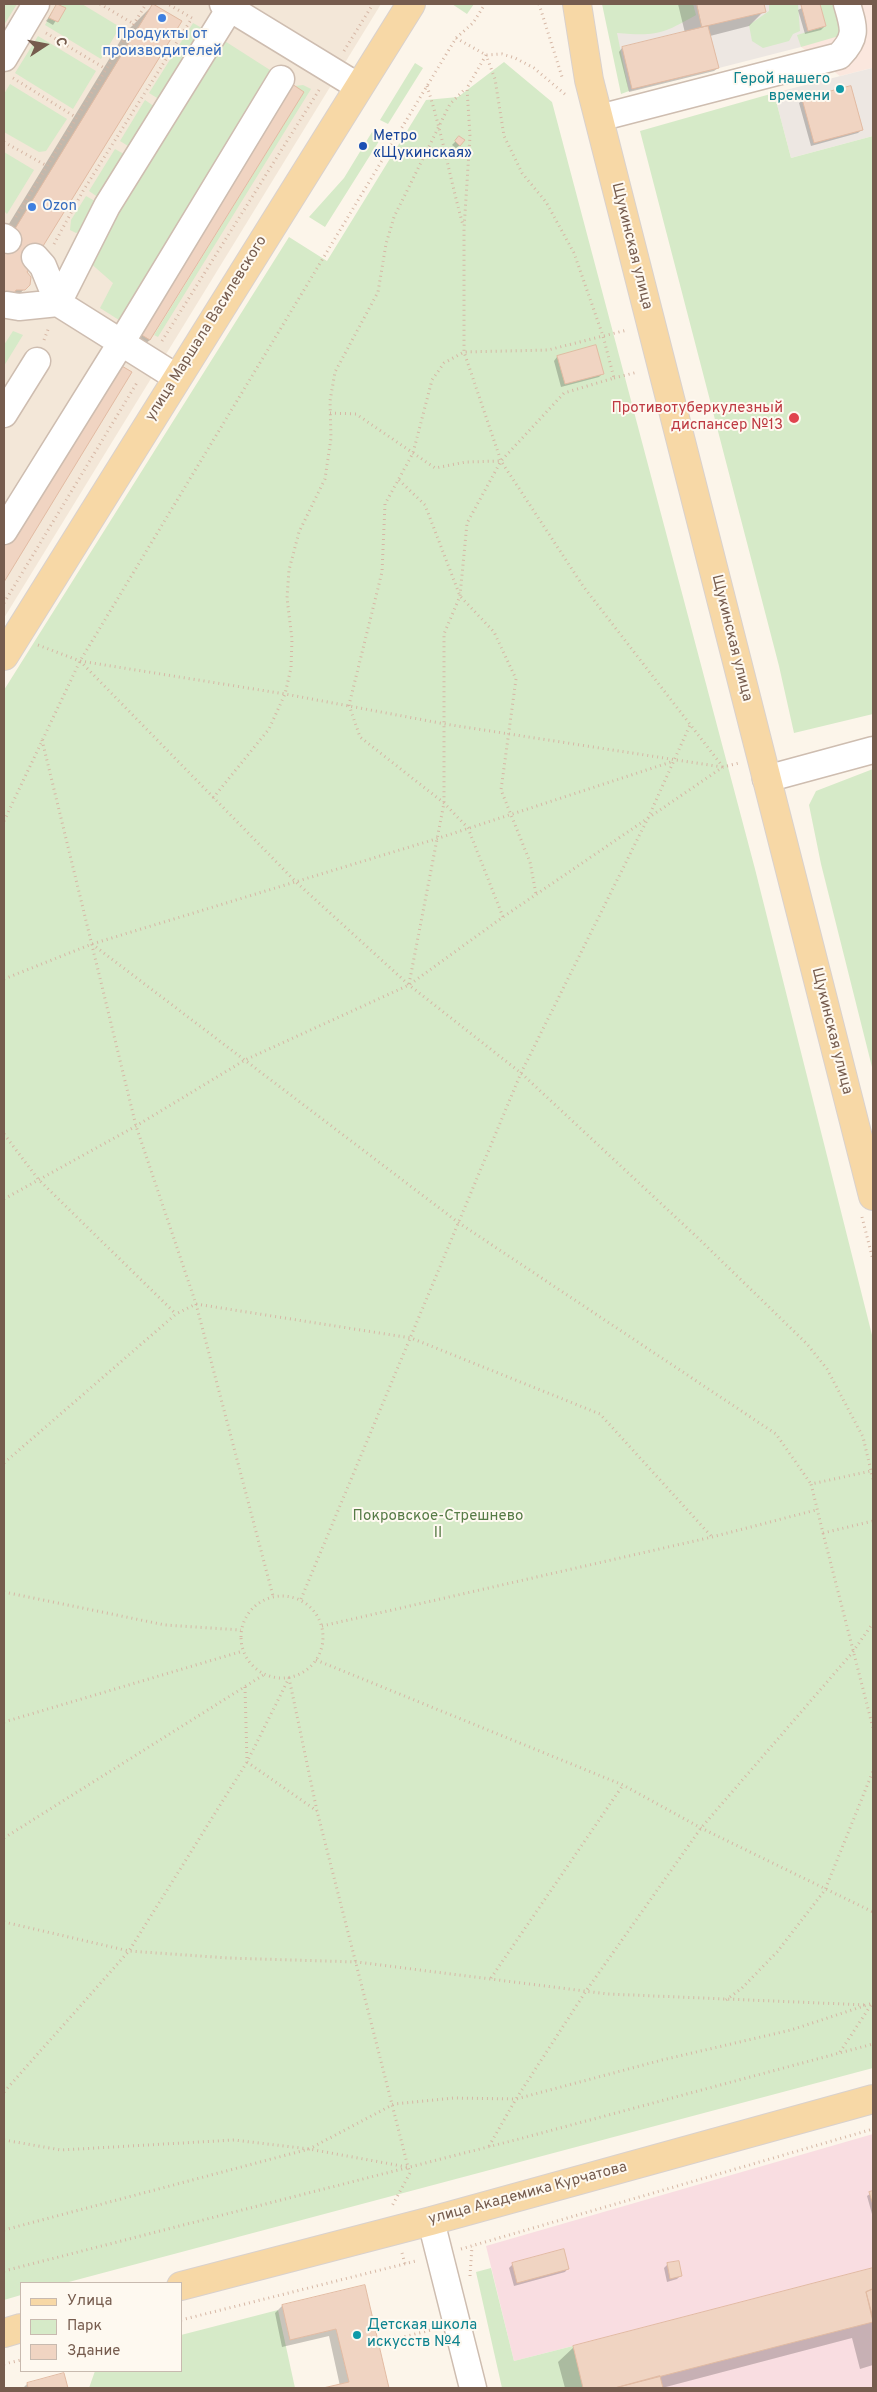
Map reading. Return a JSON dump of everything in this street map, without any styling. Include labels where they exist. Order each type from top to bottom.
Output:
[{"type":"main road","name":"улица Маршала Василевского","points":[[10,646],[176,376],[412,4]]},
{"type":"main road","name":"Щукинская улица","points":[[560,4],[589,80]]},
{"type":"main road","name":"Щукинская улица","points":[[577,4],[589,80],[873,1196]]},
{"type":"main road","name":"улица Академика Курчатова","points":[[182,2286],[431,2221],[873,2099]]},
{"type":"main road","points":[[4,2333],[20,2328]]},
{"type":"street","points":[[599,118],[839,56],[864,28],[847,4]]},
{"type":"street","points":[[58,303],[107,206],[227,6],[358,87]]},
{"type":"street","points":[[6,66],[31,12]]},
{"type":"street","points":[[4,531],[121,343],[280,79]]},
{"type":"street","points":[[39,261],[58,303],[176,376]]},
{"type":"street","points":[[7,305],[19,307],[58,303]]},
{"type":"street","points":[[4,414],[37,361]]},
{"type":"street","points":[[766,779],[873,750]]},
{"type":"street","points":[[431,2221],[473,2388]]},
{"type":"path","points":[[100,4],[134,24]]},
{"type":"path","points":[[9,232],[146,4]]},
{"type":"path","points":[[39,261],[192,18],[168,4]]},
{"type":"path","points":[[4,603],[150,361],[373,4]]},
{"type":"path","points":[[4,821],[80,661],[456,38],[473,24],[485,4]]},
{"type":"path","points":[[456,38],[486,55],[502,54],[516,58],[534,68],[568,97],[539,4]]},
{"type":"path","points":[[31,12],[106,69]]},
{"type":"path","points":[[213,798],[269,729],[286,694],[292,638],[287,598],[289,570],[299,532],[325,479],[332,438],[330,401],[335,372],[378,292],[386,244],[394,217],[450,104],[467,88],[486,55]]},
{"type":"path","points":[[486,55],[495,79],[504,136],[522,173],[546,202],[574,253],[614,378]]},
{"type":"path","points":[[6,66],[77,118]]},
{"type":"path","points":[[427,86],[439,125],[448,170],[464,229]]},
{"type":"path","points":[[467,88],[470,136],[464,229],[464,352],[501,461],[583,586],[723,767]]},
{"type":"path","points":[[4,142],[47,166]]},
{"type":"path","points":[[37,361],[58,303]]},
{"type":"path","points":[[625,320],[630,338]]},
{"type":"path","points":[[503,917],[468,828],[444,803],[360,737],[349,705],[382,572],[386,504],[413,453],[432,380],[444,363],[464,352],[548,350],[627,330]]},
{"type":"path","points":[[636,363],[641,381]]},
{"type":"path","points":[[409,984],[444,803],[444,634],[460,596],[467,523],[501,461],[564,393],[638,372]]},
{"type":"path","points":[[330,413],[356,414],[436,468],[466,462],[501,461]]},
{"type":"path","points":[[398,480],[425,505],[460,596],[494,632],[516,679],[500,790],[530,862],[536,894]]},
{"type":"path","points":[[10,646],[80,661],[286,694],[445,724],[723,767]]},
{"type":"path","points":[[80,661],[296,882],[409,984],[522,1073],[698,1238],[807,1344],[827,1369],[863,1437],[873,1479]]},
{"type":"path","points":[[301,1599],[522,1073],[648,818],[690,725]]},
{"type":"path","points":[[42,739],[136,1126],[196,1304],[273,1596]]},
{"type":"path","points":[[4,979],[92,944],[438,838],[675,760]]},
{"type":"path","points":[[4,1199],[136,1126],[245,1060],[409,984],[536,894],[723,767]]},
{"type":"path","points":[[92,944],[459,1223],[776,1434],[811,1484],[852,1653],[873,1728]]},
{"type":"path","points":[[4,1134],[38,1179],[176,1314]]},
{"type":"path","points":[[4,1463],[176,1314],[196,1304],[411,1338],[600,1414],[712,1538]]},
{"type":"path","points":[[811,1484],[871,1471]]},
{"type":"path","points":[[322,1626],[712,1538],[816,1510]]},
{"type":"path","points":[[823,1533],[873,1521]]},
{"type":"path","points":[[4,1592],[165,1625],[241,1630]]},
{"type":"path","points":[[287,1595],[301,1599],[318,1615],[322,1626],[324,1638],[316,1660],[309,1668],[289,1678],[276,1678],[265,1674],[248,1661],[243,1651],[241,1630],[251,1609],[261,1601],[273,1596],[287,1595]]},
{"type":"path","points":[[488,2146],[516,2099],[586,1992],[701,1828],[852,1653],[873,1622]]},
{"type":"path","points":[[4,1722],[243,1651]]},
{"type":"path","points":[[316,1660],[623,1785],[701,1828],[873,1912]]},
{"type":"path","points":[[4,1838],[265,1674]]},
{"type":"path","points":[[4,2092],[129,1950],[247,1762],[289,1678]]},
{"type":"path","points":[[289,1678],[318,1811],[410,2173],[390,2208],[405,2264]]},
{"type":"path","points":[[245,1687],[247,1762]]},
{"type":"path","points":[[247,1762],[318,1811]]},
{"type":"path","points":[[726,2000],[742,1988],[778,1952],[825,1890],[873,1772]]},
{"type":"path","points":[[491,1978],[623,1785]]},
{"type":"path","points":[[4,1922],[129,1950],[228,1958],[357,1962],[491,1978],[586,1992],[726,2000],[873,2004]]},
{"type":"path","points":[[4,2230],[309,2149],[394,2104],[454,2098],[516,2099],[662,2060],[791,2030],[873,2004]]},
{"type":"path","points":[[839,2053],[873,2004]]},
{"type":"path","points":[[4,2271],[873,2044]]},
{"type":"path","points":[[182,2320],[439,2255],[873,2129]]},
{"type":"path","points":[[4,2140],[61,2150],[234,2140],[309,2149],[408,2167]]},
{"type":"path","points":[[395,2339],[440,2327]]},
{"type":"path","points":[[4,2364],[20,2360]]},
{"type":"shaded area","points":[[4,4],[381,4],[4,618]]},
{"type":"shaded area","points":[[610,4],[820,4],[826,26],[798,35],[801,47],[629,91]]},
{"type":"shaded area","points":[[820,4],[873,4],[872,68],[840,76],[801,47],[797,35],[826,26]]},
{"type":"shaded area","points":[[872,68],[873,136],[791,158],[774,93]]},
{"type":"shaded area","points":[[873,2134],[873,2388],[584,2388],[573,2346],[514,2361],[486,2246]]},
{"type":"green space","points":[[4,4],[17,4],[4,25]]},
{"type":"green space","points":[[57,4],[82,4],[120,27],[101,59],[45,25]]},
{"type":"green space","points":[[452,4],[474,4],[467,14]]},
{"type":"green space","points":[[602,4],[693,4],[696,15],[658,33],[617,33],[629,91],[621,94]]},
{"type":"green space","points":[[769,4],[798,4],[800,31],[793,34],[789,41],[763,48],[752,41],[749,25],[769,11]]},
{"type":"green space","points":[[820,4],[838,4],[846,34],[801,47],[797,35],[826,26]]},
{"type":"green space","points":[[193,23],[207,31],[162,101],[149,93]]},
{"type":"green space","points":[[38,36],[96,71],[73,109],[15,73]]},
{"type":"green space","points":[[220,38],[270,70],[119,320],[100,308],[113,283],[88,261]]},
{"type":"green space","name":"Покровское-Стрешнево II","points":[[504,62],[552,102],[755,869],[873,1339],[873,2068],[69,2282],[20,2282],[20,2295],[4,2300],[4,690],[289,237],[327,261],[426,100],[458,97]]},
{"type":"green space","points":[[415,63],[423,68],[388,124],[380,120]]},
{"type":"green space","points":[[10,84],[67,119],[46,151],[39,152],[4,132],[4,94]]},
{"type":"green space","points":[[303,85],[311,89],[158,337],[154,335],[304,92],[295,86]]},
{"type":"green space","name":"Противотуберкулезный диспансер №13","points":[[774,93],[791,158],[873,136],[873,714],[794,733],[779,666],[640,131]]},
{"type":"green space","points":[[145,100],[158,109],[133,149],[120,141]]},
{"type":"green space","points":[[372,132],[381,138],[325,227],[309,217],[344,178]]},
{"type":"green space","points":[[115,149],[129,157],[102,200],[89,191]]},
{"type":"green space","points":[[4,152],[34,170],[7,214],[4,211]]},
{"type":"green space","points":[[86,196],[100,204],[85,229],[76,233],[70,230],[71,220]]},
{"type":"green space","points":[[13,331],[23,335],[4,366],[4,345]]},
{"type":"green space","points":[[873,769],[873,1071],[821,864],[809,805],[816,791]]},
{"type":"green space","points":[[491,2268],[514,2361],[573,2346],[584,2388],[502,2388],[476,2272]]},
{"type":"green space","points":[[278,2310],[295,2388],[89,2388],[95,2372],[182,2372],[182,2335]]},
{"type":"building","points":[[57,4],[66,8],[58,22],[49,18]]},
{"type":"building","points":[[153,4],[182,21],[27,272],[31,277],[30,285],[25,290],[16,290],[4,311],[4,247]]},
{"type":"building","points":[[697,4],[764,4],[766,12],[702,27]]},
{"type":"building","points":[[820,4],[826,26],[808,31],[801,5]]},
{"type":"building","points":[[708,26],[719,68],[632,89],[622,47]]},
{"type":"building","points":[[289,82],[304,92],[150,340],[135,331]]},
{"type":"building","points":[[851,86],[863,130],[814,143],[802,99]]},
{"type":"building","points":[[459,136],[465,140],[460,146],[455,141]]},
{"type":"building","points":[[596,345],[604,374],[565,384],[557,356]]},
{"type":"building","points":[[115,362],[132,372],[4,582],[4,543]]},
{"type":"building","points":[[873,2191],[873,2205],[869,2192]]},
{"type":"building","points":[[564,2249],[569,2269],[517,2283],[512,2263]]},
{"type":"building","points":[[679,2261],[682,2276],[670,2279],[667,2263]]},
{"type":"building","points":[[873,2268],[873,2289],[866,2292],[873,2322],[615,2388],[583,2388],[573,2346]]},
{"type":"building","name":"Детская школа искусств №4","points":[[365,2285],[389,2388],[323,2388],[349,2382],[336,2329],[290,2340],[282,2305]]},
{"type":"building","points":[[873,2289],[873,2318],[866,2292]]},
{"type":"building","points":[[64,2373],[68,2388],[28,2388],[27,2383]]},
{"type":"building","points":[[660,2376],[663,2388],[615,2388]]},
{"type":"place","name":"Продукты от производителей","points":[[162,18]]},
{"type":"place","name":"Герой нашего времени","points":[[840,89]]},
{"type":"place","name":"Метро «Щукинская»","points":[[363,146]]},
{"type":"place","name":"Ozon","points":[[32,207]]},
{"type":"place","name":"Противотуберкулезный диспансер №13","points":[[794,418]]},
{"type":"place","name":"Детская школа искусств №4","points":[[357,2335]]}]
